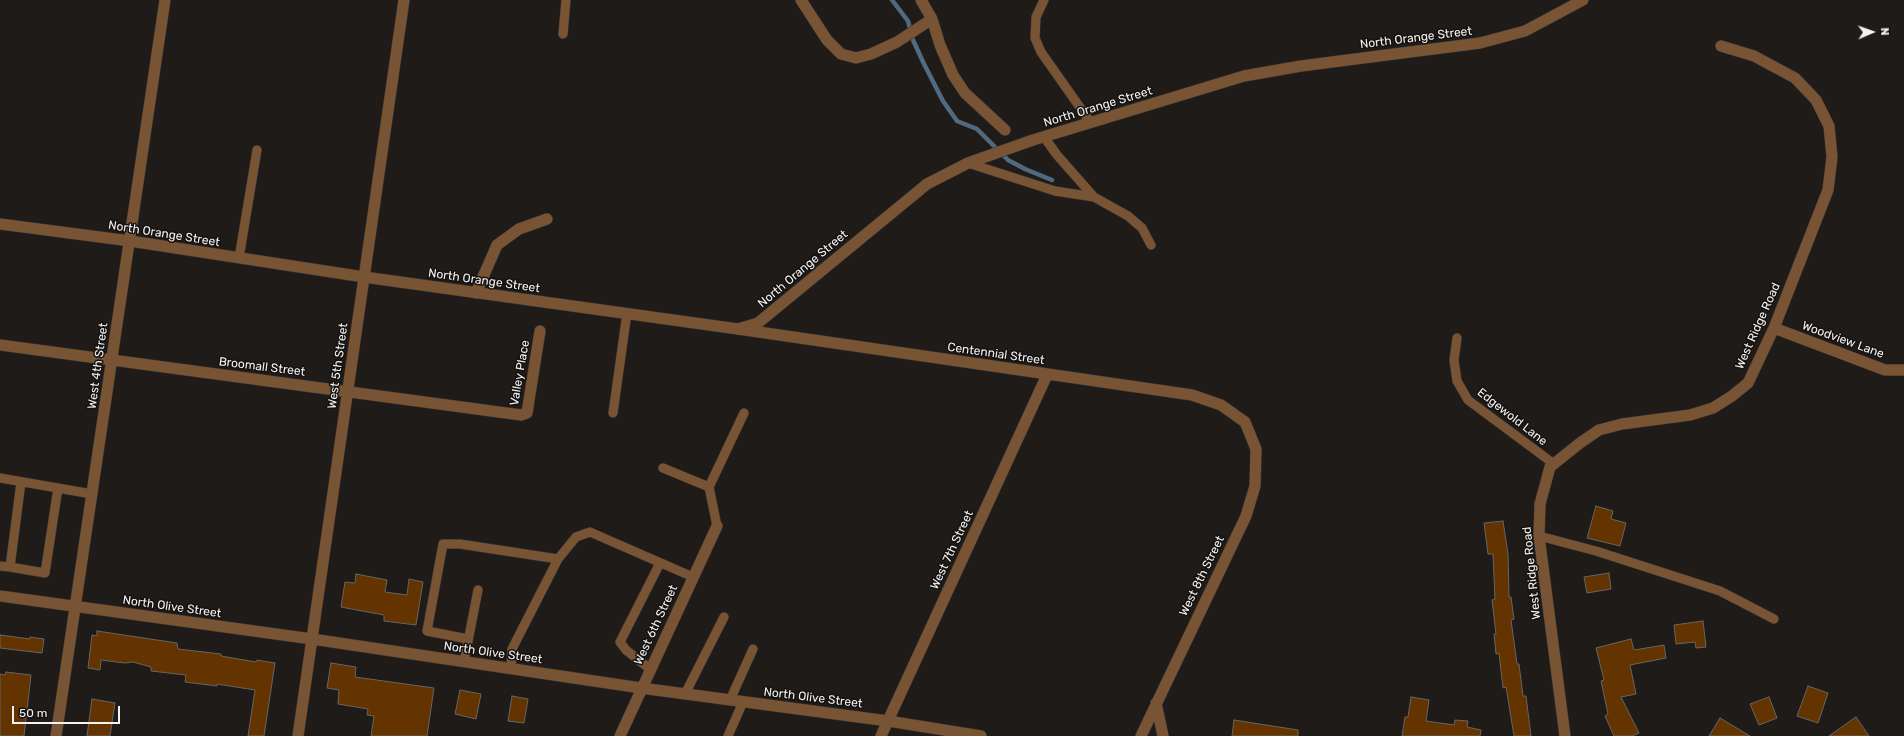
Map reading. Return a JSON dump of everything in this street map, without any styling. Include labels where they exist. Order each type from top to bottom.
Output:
[{"type":"street","name":"West 4th Street","points":[[56,736],[165,0]]},
{"type":"street","name":"West 5th Street","points":[[298,736],[404,0]]},
{"type":"street","points":[[801,0],[826,40],[841,54],[856,58],[871,54],[897,42],[932,19]]},
{"type":"street","points":[[921,0],[932,19],[940,46],[953,75],[965,93],[1005,130]]},
{"type":"street","name":"North Orange Street","points":[[0,224],[130,241],[364,277],[738,329],[758,323],[927,184],[968,163],[1044,137],[1091,124],[1244,76],[1309,65],[1480,43],[1525,31],[1583,0]]},
{"type":"street","name":"West Ridge Road","points":[[1565,736],[1539,536],[1541,494],[1550,467],[1599,430],[1622,424],[1690,415],[1719,404],[1748,383],[1774,328],[1828,190],[1832,157],[1829,126],[1816,100],[1795,78],[1754,56],[1721,46]]},
{"type":"street","points":[[476,293],[497,245],[518,229],[547,219]]},
{"type":"street","name":"Woodview Lane","points":[[1774,328],[1885,370],[1904,370]]},
{"type":"street","name":"Centennial Street","points":[[738,329],[1192,395],[1222,405],[1244,422]]},
{"type":"street","name":"Valley Place","points":[[521,415],[527,413],[540,331]]},
{"type":"street","name":"Broomall Street","points":[[0,344],[521,415]]},
{"type":"street","name":"West 7th Street","points":[[881,736],[1047,375]]},
{"type":"street","name":"West 8th Street","points":[[1141,736],[1246,516],[1255,486],[1256,449],[1244,422]]},
{"type":"street","name":"West 6th Street","points":[[620,736],[717,526]]},
{"type":"street","name":"North Olive Street","points":[[0,596],[312,639],[641,688],[888,720],[981,736]]},
{"type":"street","points":[[1156,703],[1163,736]]},
{"type":"lane","points":[[563,34],[566,0]]},
{"type":"lane","points":[[1044,0],[1036,17],[1035,38],[1041,52],[1091,124]]},
{"type":"lane","points":[[1044,137],[1057,155],[1094,197],[1128,216],[1142,228],[1151,245]]},
{"type":"lane","points":[[239,258],[257,150]]},
{"type":"lane","points":[[968,163],[1055,191],[1094,197]]},
{"type":"lane","points":[[613,413],[627,313]]},
{"type":"lane","name":"Edgewold Lane","points":[[1457,338],[1454,360],[1457,381],[1468,400],[1554,464]]},
{"type":"lane","points":[[717,526],[708,487],[744,412]]},
{"type":"lane","points":[[663,468],[708,487]]},
{"type":"lane","points":[[0,478],[92,494]]},
{"type":"lane","points":[[10,567],[21,482]]},
{"type":"lane","points":[[0,566],[45,573],[58,488]]},
{"type":"lane","points":[[511,669],[512,649],[558,559],[576,537],[590,532],[693,577]]},
{"type":"lane","points":[[1539,536],[1596,552],[1720,591],[1774,619]]},
{"type":"lane","points":[[468,640],[426,631],[443,544],[460,544],[558,559]]},
{"type":"lane","points":[[650,670],[626,650],[620,642],[660,563]]},
{"type":"lane","points":[[464,662],[478,590]]},
{"type":"lane","points":[[685,694],[724,617]]},
{"type":"lane","points":[[730,700],[753,649]]},
{"type":"lane","points":[[728,736],[743,702]]},
{"type":"building","points":[[1596,506],[1613,511],[1611,519],[1626,523],[1620,546],[1587,538]]},
{"type":"building","points":[[1503,521],[1508,554],[1509,597],[1511,597],[1514,619],[1511,620],[1523,696],[1526,696],[1531,736],[1514,736],[1506,687],[1503,688],[1499,653],[1496,654],[1494,634],[1496,634],[1492,600],[1495,599],[1493,554],[1488,554],[1484,523]]},
{"type":"building","points":[[1609,573],[1611,589],[1587,593],[1584,577]]},
{"type":"building","points":[[356,574],[387,580],[385,592],[407,595],[409,579],[423,582],[416,625],[384,621],[384,615],[341,607],[345,582],[355,583]]},
{"type":"building","points":[[1703,621],[1706,647],[1696,648],[1695,642],[1676,644],[1674,625]]},
{"type":"building","points":[[97,631],[177,643],[178,649],[221,654],[221,656],[256,662],[257,660],[275,663],[264,736],[248,736],[255,690],[217,684],[217,686],[185,682],[186,675],[151,671],[151,667],[133,662],[125,663],[101,660],[100,670],[88,668],[92,635],[97,636]]},
{"type":"building","points":[[0,635],[30,639],[30,637],[44,639],[42,653],[0,648]]},
{"type":"building","points":[[1631,639],[1634,650],[1664,645],[1666,658],[1630,665],[1636,694],[1621,697],[1639,733],[1632,736],[1614,736],[1605,716],[1608,714],[1601,681],[1604,680],[1596,648]]},
{"type":"building","points":[[331,663],[356,667],[355,677],[434,688],[427,736],[371,736],[374,716],[367,715],[368,709],[338,704],[339,690],[327,688]]},
{"type":"building","points":[[6,672],[31,675],[24,736],[0,736],[0,674],[5,675]]},
{"type":"building","points":[[1808,686],[1828,693],[1818,723],[1797,716]]},
{"type":"building","points":[[460,690],[481,694],[476,719],[455,714]]},
{"type":"building","points":[[512,696],[528,699],[524,723],[508,721]]},
{"type":"building","points":[[1411,697],[1429,700],[1426,721],[1454,725],[1455,720],[1468,721],[1467,727],[1481,730],[1480,736],[1402,736],[1405,717],[1408,717]]},
{"type":"building","points":[[1769,697],[1777,718],[1759,725],[1750,704]]},
{"type":"building","points":[[92,699],[115,703],[110,736],[87,736]]},
{"type":"building","points":[[1856,717],[1869,736],[1829,736]]},
{"type":"building","points":[[1720,718],[1750,736],[1709,736]]},
{"type":"building","points":[[1234,720],[1298,730],[1298,736],[1232,736]]},
{"type":"waterway","points":[[892,0],[908,21],[913,40],[924,64],[943,101],[957,121],[977,129],[1008,160],[1052,180]]}]
